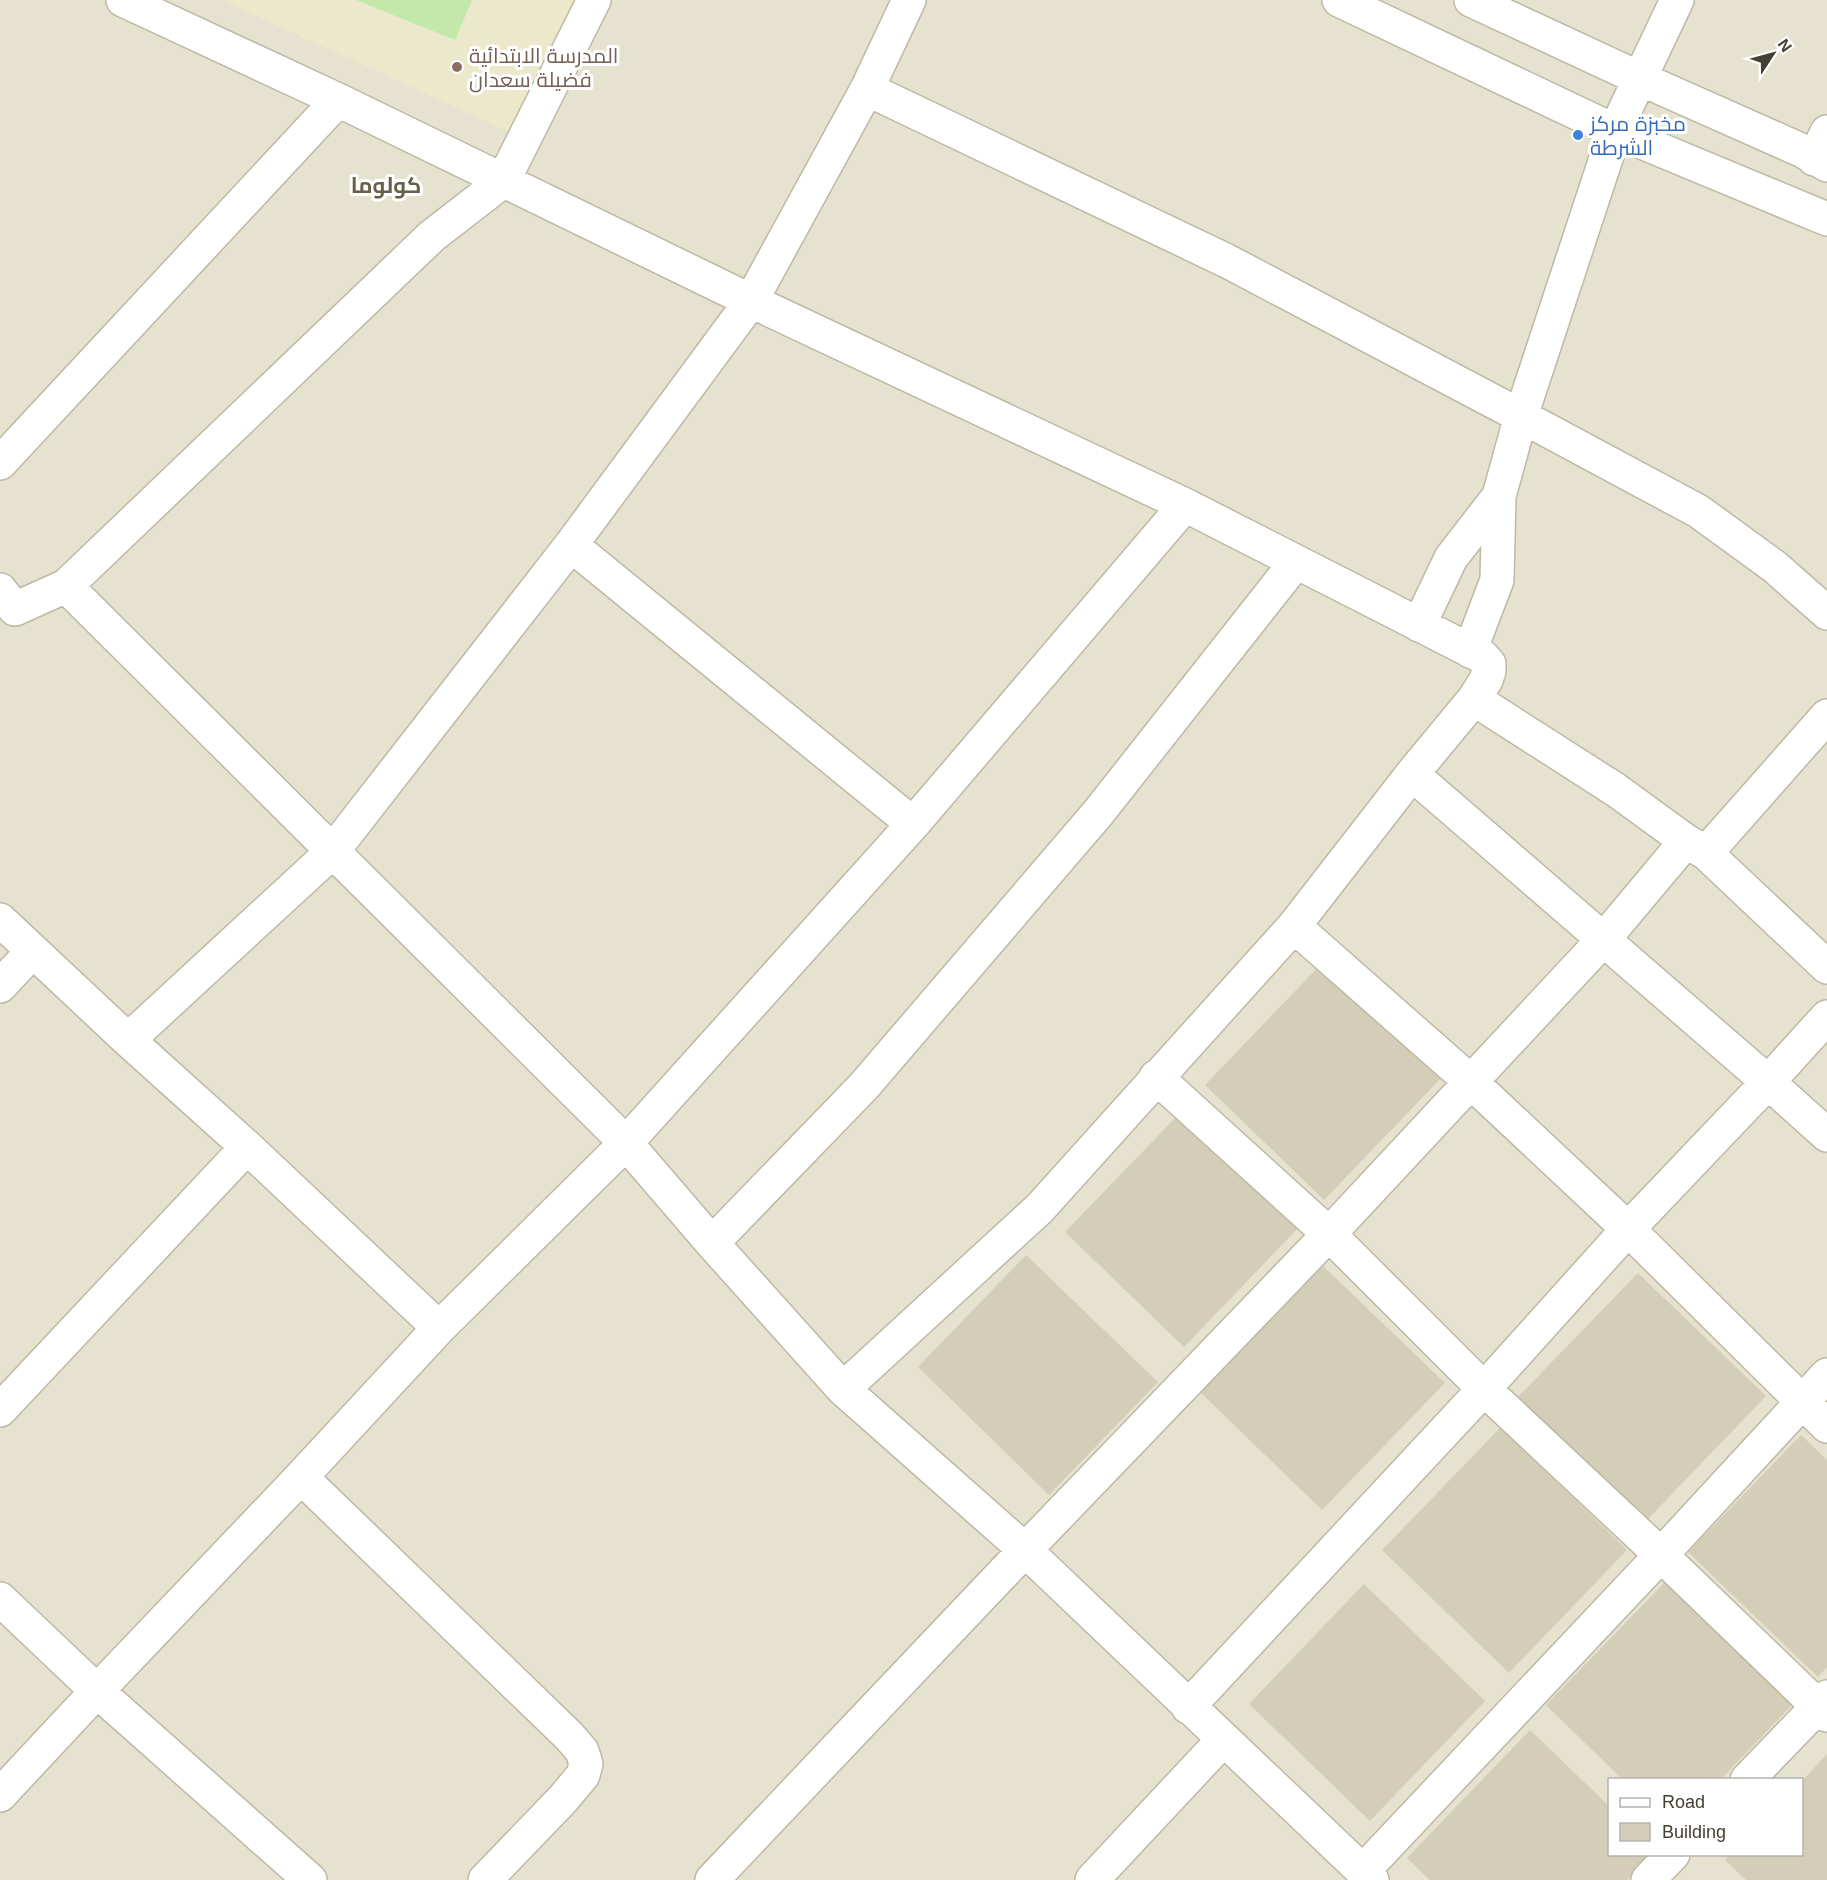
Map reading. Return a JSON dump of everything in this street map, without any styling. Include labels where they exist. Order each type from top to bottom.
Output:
[{"type":"street","points":[[123,0],[338,100],[751,301],[1185,505],[1483,657],[1489,664],[1486,680],[1473,699],[1294,926],[1040,1208],[843,1389]]},
{"type":"street","points":[[5,607],[66,586],[432,236],[502,181],[594,0]]},
{"type":"street","points":[[128,1040],[332,852],[571,545],[751,301],[867,89],[909,0]]},
{"type":"street","points":[[1339,0],[1615,131],[1827,219]]},
{"type":"street","points":[[1471,0],[1641,80],[1803,151],[1823,152]]},
{"type":"street","points":[[1470,651],[1497,580],[1499,496],[1521,416],[1615,131],[1677,0]]},
{"type":"street","points":[[867,89],[1227,261],[1698,511],[1775,567],[1827,613]]},
{"type":"street","points":[[0,463],[338,100]]},
{"type":"street","points":[[1419,625],[1451,558],[1499,496]]},
{"type":"street","points":[[0,1795],[439,1328],[626,1143],[913,824],[1185,505]]},
{"type":"street","points":[[571,545],[913,824]]},
{"type":"street","points":[[712,1243],[864,1086],[1098,813],[1296,562]]},
{"type":"street","points":[[66,586],[626,1143],[843,1389],[1025,1550],[1367,1876],[1827,1375]]},
{"type":"street","points":[[1473,699],[1616,790],[1696,847],[1827,967]]},
{"type":"street","points":[[724,1876],[1025,1550],[1329,1234],[1604,939],[1827,716]]},
{"type":"street","points":[[1412,774],[1827,1135]]},
{"type":"street","points":[[0,920],[247,1147],[439,1328]]},
{"type":"street","points":[[1294,926],[1471,1082],[1628,1229],[1827,1426]]},
{"type":"street","points":[[0,986],[33,951]]},
{"type":"street","points":[[1188,1707],[1484,1389],[1628,1229],[1827,1017]]},
{"type":"street","points":[[1156,1077],[1329,1234],[1484,1389],[1824,1706],[1748,1778]]},
{"type":"street","points":[[0,1410],[247,1147]]},
{"type":"street","points":[[301,1477],[582,1751],[586,1764],[583,1775],[485,1880]]},
{"type":"street","points":[[0,1599],[97,1690],[310,1880]]},
{"type":"street","points":[[1092,1880],[1223,1740]]},
{"type":"street","points":[[1648,1880],[1671,1856]]},
{"type":"shaded area","points":[[0,0],[1827,0],[1827,1880],[0,1880]]},
{"type":"shaded area","name":"المدرسة الابتدائية فضيلة سعدان","points":[[222,0],[574,0],[516,135]]},
{"type":"green space","points":[[356,0],[472,0],[455,40]]},
{"type":"building","points":[[1325,960],[1444,1075],[1324,1200],[1205,1085]]},
{"type":"building","points":[[1183,1110],[1301,1225],[1184,1347],[1065,1232]]},
{"type":"building","points":[[1026,1255],[1158,1382],[1049,1495],[918,1367]]},
{"type":"building","points":[[1321,1264],[1445,1383],[1322,1510],[1199,1391]]},
{"type":"building","points":[[1638,1273],[1766,1396],[1643,1524],[1514,1401]]},
{"type":"building","points":[[1501,1427],[1627,1550],[1509,1673],[1382,1550]]},
{"type":"building","points":[[1801,1435],[1827,1460],[1827,1667],[1818,1677],[1688,1552]]},
{"type":"building","points":[[1665,1582],[1792,1705],[1722,1778],[1621,1778],[1546,1705]]},
{"type":"building","points":[[1364,1584],[1485,1701],[1370,1821],[1249,1704]]},
{"type":"building","points":[[1530,1730],[1608,1805],[1608,1856],[1649,1856],[1627,1880],[1430,1880],[1407,1858]]},
{"type":"building","points":[[1827,1754],[1827,1880],[1746,1880],[1725,1860],[1728,1856],[1803,1856],[1803,1780]]},
{"type":"place","name":"المدرسة الابتدائية فضيلة سعدان","points":[[457,67]]},
{"type":"place","name":"مخبزة مركز الشرطة","points":[[1578,135]]},
{"type":"district","name":"كولوما","points":[[386,185]]}]
